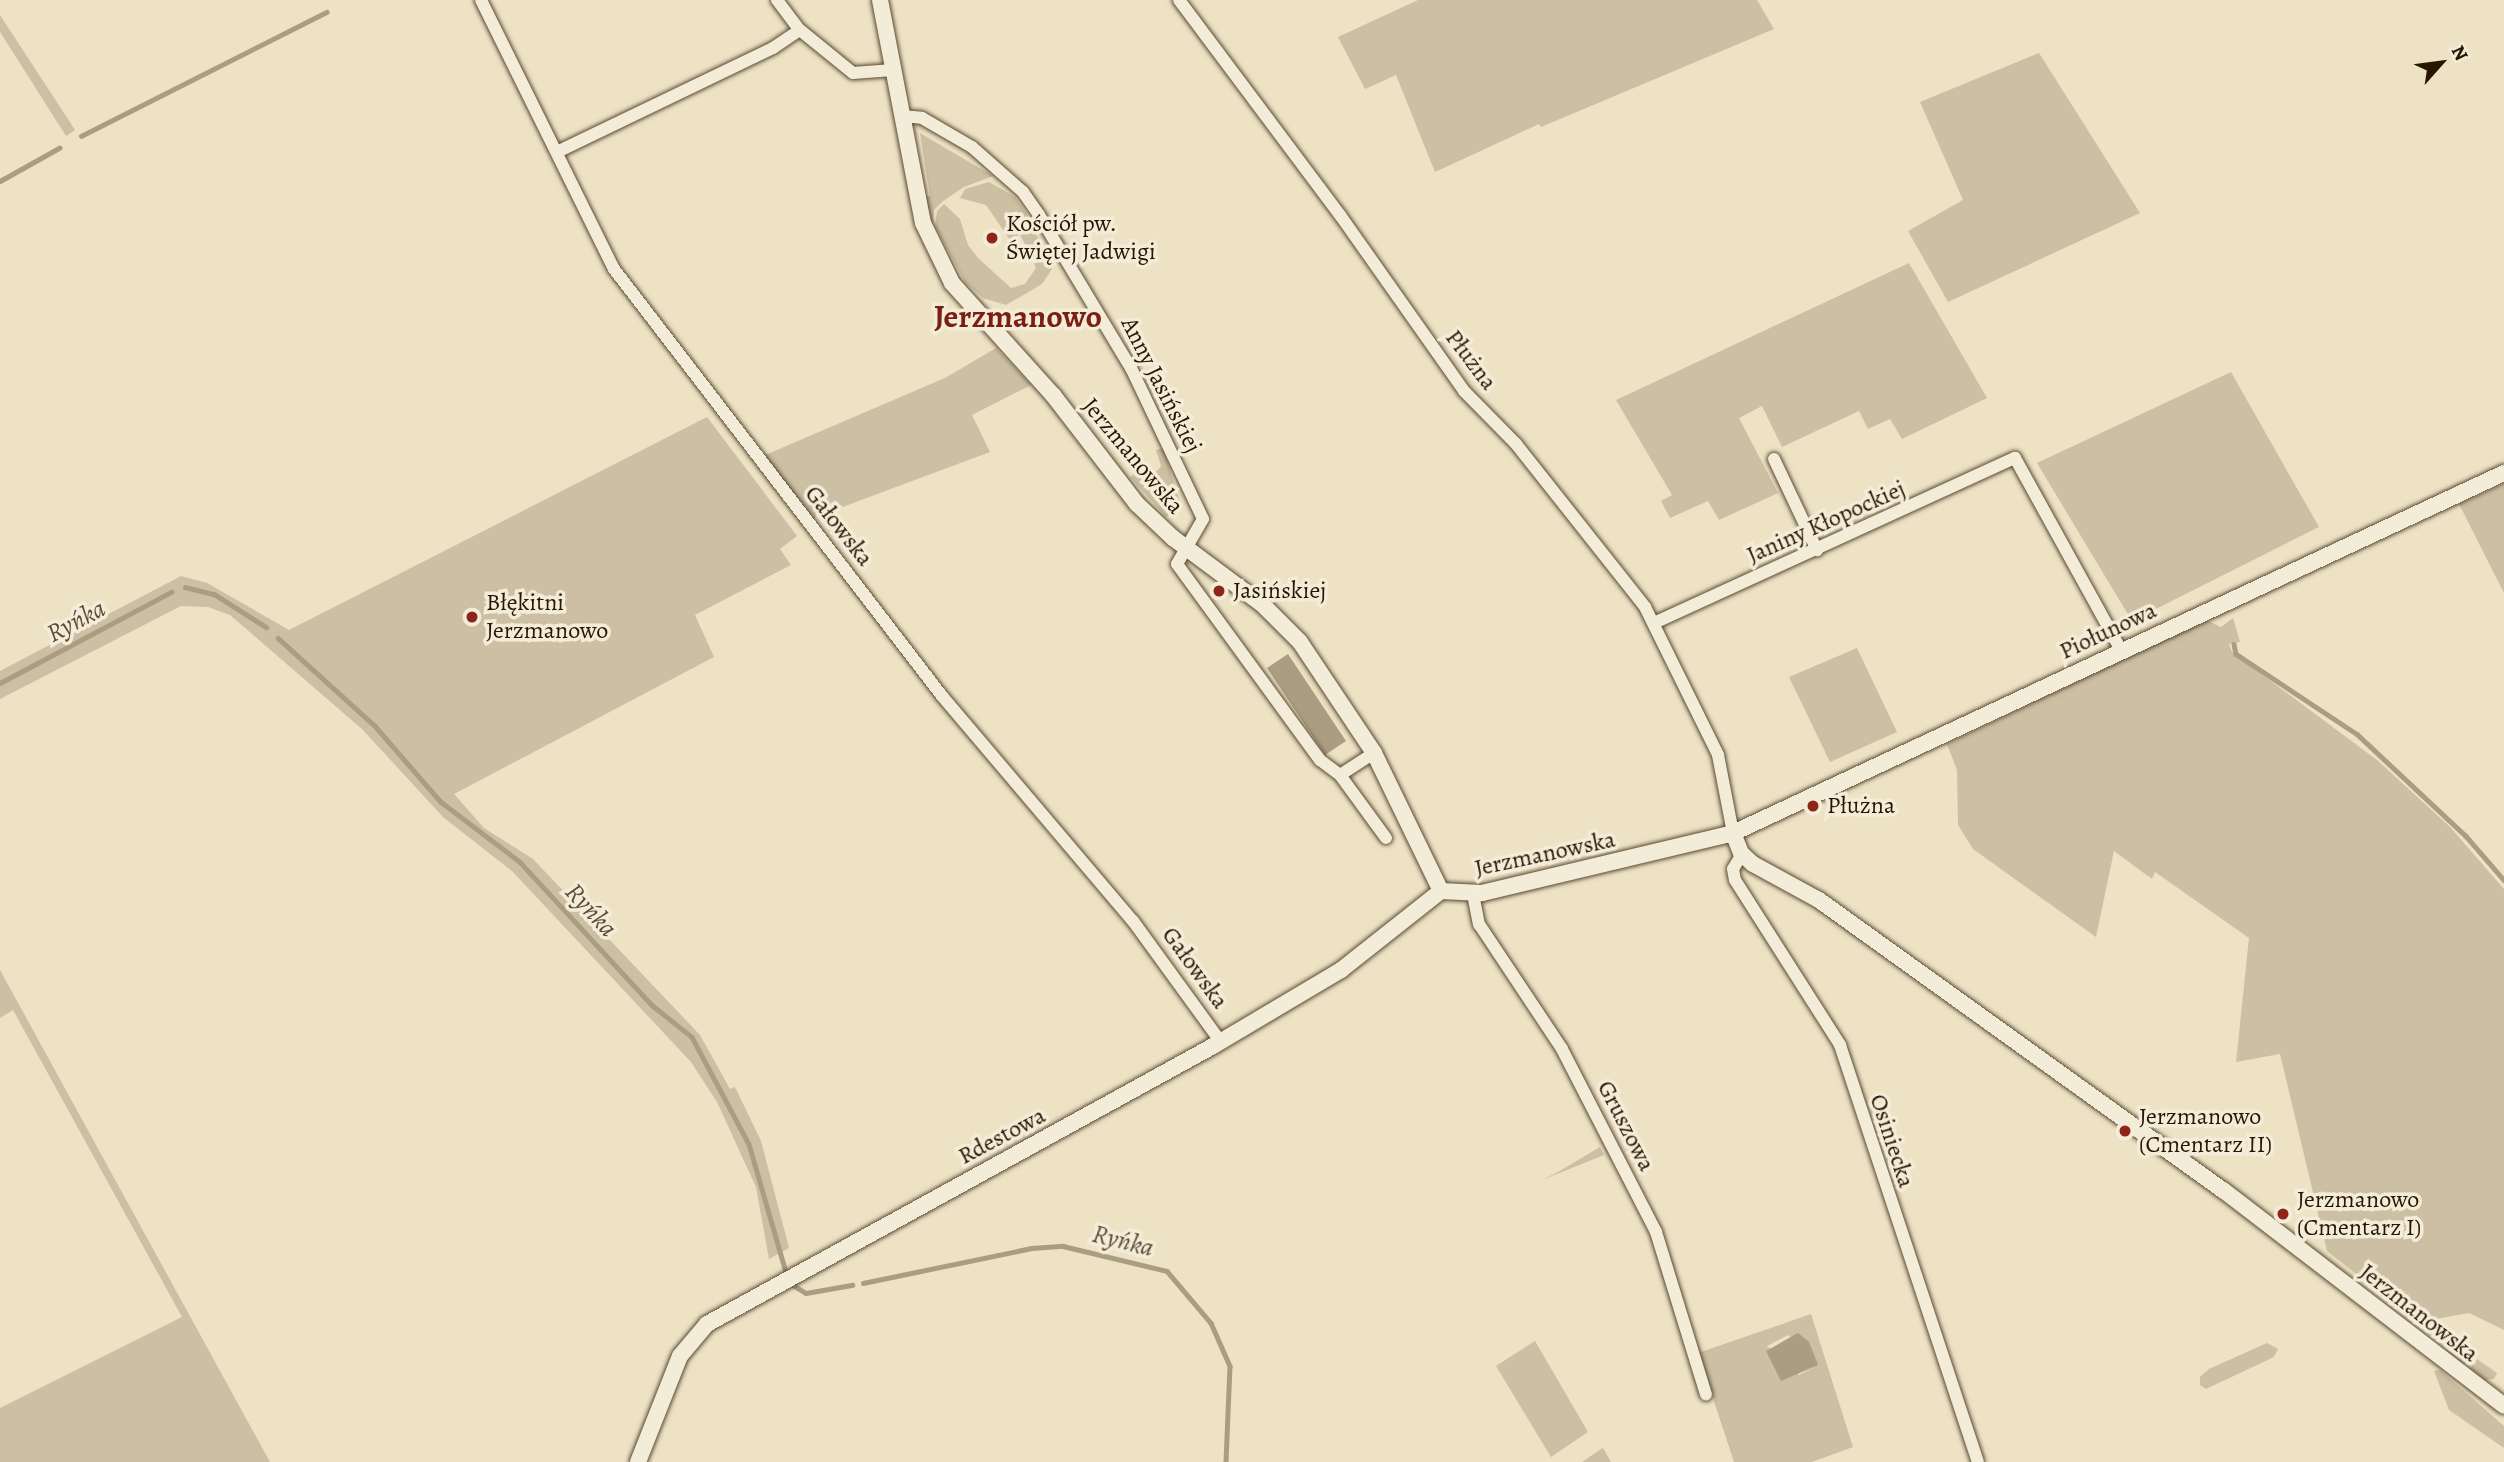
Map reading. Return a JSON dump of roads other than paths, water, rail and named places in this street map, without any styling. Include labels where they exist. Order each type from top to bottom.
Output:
[{"type":"street","name":"Gałowska","points":[[481,0],[614,269],[631,294],[967,727],[1133,921],[1221,1042]]},
{"type":"street","points":[[777,0],[800,30],[853,73],[893,70]]},
{"type":"street","name":"Jerzmanowska","points":[[880,0],[923,223],[952,283],[1054,395],[1137,504],[1187,549],[1279,619],[1300,642],[1374,752],[1441,891],[1473,894],[1733,833]]},
{"type":"street","name":"Płużna","points":[[1179,0],[1341,216],[1464,391],[1516,444],[1654,623],[1718,755],[1733,833]]},
{"type":"street","points":[[557,152],[773,48],[800,30]]},
{"type":"street","name":"Anny Jasińskiej","points":[[901,116],[922,118],[972,147],[1023,192],[1039,215],[1104,319],[1174,452],[1203,519],[1187,549]]},
{"type":"street","name":"Janiny Kłopockiej","points":[[1654,623],[2015,458],[2121,650]]},
{"type":"street","points":[[1774,459],[1817,550]]},
{"type":"street","name":"Piołunowa","points":[[1733,833],[2504,473]]},
{"type":"street","points":[[1187,549],[1177,564],[1320,760],[1340,775],[1386,838]]},
{"type":"street","points":[[1340,775],[1374,752]]},
{"type":"street","points":[[1733,833],[1742,854]]},
{"type":"street","name":"Jerzmanowska","points":[[1742,854],[1819,900],[2223,1190],[2504,1406]]},
{"type":"street","name":"Osiniecka","points":[[1742,854],[1733,869],[1735,880],[1833,1028],[1978,1462]]},
{"type":"street","name":"Rdestowa","points":[[638,1462],[680,1356],[707,1324],[1221,1042],[1341,970],[1441,891]]},
{"type":"street","name":"Gruszowa","points":[[1473,894],[1479,924],[1562,1049],[1656,1232],[1706,1395]]},
{"type":"waterway","points":[[81,136],[326,12]]},
{"type":"waterway","points":[[0,181],[59,148]]},
{"type":"waterway","name":"Ryńka","points":[[185,587],[214,594],[266,627]]},
{"type":"waterway","name":"Ryńka","points":[[0,683],[171,592]]},
{"type":"waterway","name":"Ryńka","points":[[278,638],[376,727],[440,801],[520,862],[652,1005],[692,1037],[749,1144],[785,1269]]},
{"type":"waterway","points":[[2234,644],[2236,654],[2357,734],[2466,836],[2504,880]]},
{"type":"waterway","name":"Ryńka","points":[[863,1283],[1032,1248],[1063,1246],[1167,1271],[1211,1323],[1230,1366],[1226,1462]]},
{"type":"waterway","name":"Ryńka","points":[[793,1285],[806,1293],[852,1285]]},
{"type":"place","name":"Kościół pw. Świętej Jadwigi","points":[[992,238]]},
{"type":"place","name":"Jasińskiej","points":[[1219,591]]},
{"type":"place","name":"Błękitni Jerzmanowo","points":[[472,617]]},
{"type":"place","name":"Płużna","points":[[1813,806]]},
{"type":"place","name":"Jerzmanowo (Cmentarz II)","points":[[2125,1131]]},
{"type":"place","name":"Jerzmanowo (Cmentarz I)","points":[[2283,1214]]},
{"type":"district","name":"Jerzmanowo","points":[[1018,316]]}]
